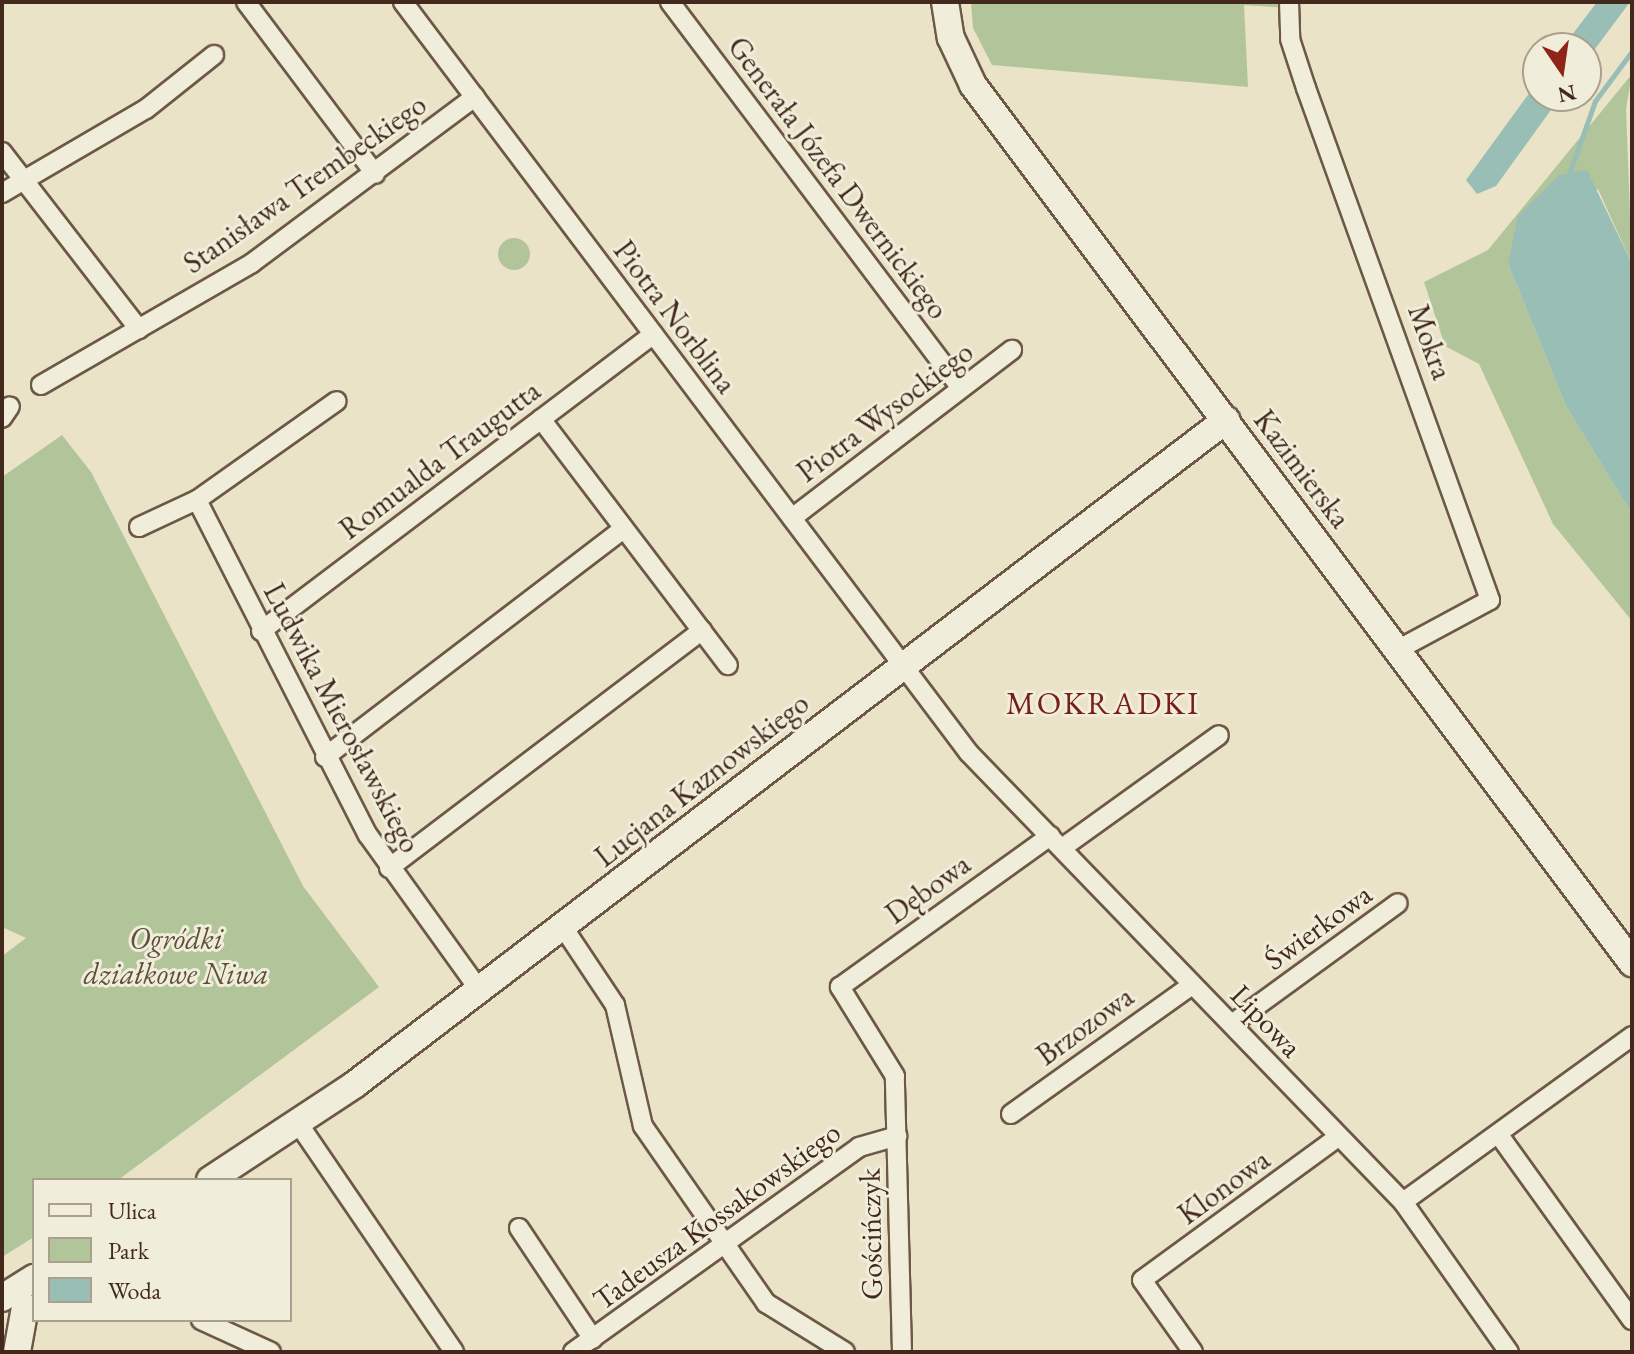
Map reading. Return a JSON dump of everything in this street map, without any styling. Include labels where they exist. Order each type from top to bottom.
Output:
[{"type":"street","points":[[246,2],[375,174]]},
{"type":"street","name":"Piotra Norblina","points":[[403,2],[903,666]]},
{"type":"street","name":"Generała Józefa Dwernickiego","points":[[670,2],[961,388]]},
{"type":"street","name":"Kazimierska","points":[[945,2],[951,38],[973,85],[1632,963]]},
{"type":"street","name":"Mokra","points":[[1289,2],[1290,39],[1306,88],[1490,600],[1397,650]]},
{"type":"street","points":[[2,193],[146,109],[214,55]]},
{"type":"street","name":"Stanisława Trembeckiego","points":[[41,385],[252,263],[475,97]]},
{"type":"street","points":[[2,152],[139,329]]},
{"type":"street","name":"Romualda Traugutta","points":[[261,631],[653,334]]},
{"type":"street","name":"Piotra Wysockiego","points":[[792,518],[1012,350]]},
{"type":"street","points":[[139,527],[197,500],[337,401]]},
{"type":"street","points":[[541,419],[728,665]]},
{"type":"street","name":"Lucjana Kaznowskiego","points":[[213,1178],[298,1123],[480,991],[1226,420]]},
{"type":"street","name":"Ludwika Mierosławskiego","points":[[197,500],[325,757],[389,868],[480,991]]},
{"type":"street","points":[[325,757],[623,529]]},
{"type":"street","points":[[389,868],[702,630]]},
{"type":"street","name":"Lipowa","points":[[903,666],[969,753],[1403,1202],[1509,1352]]},
{"type":"street","name":"Dębowa","points":[[840,987],[1219,735]]},
{"type":"street","name":"Świerkowa","points":[[1232,1024],[1398,903]]},
{"type":"street","points":[[563,927],[615,1005],[643,1126],[766,1303],[845,1352]]},
{"type":"street","name":"Brzozowa","points":[[1011,1114],[1192,985]]},
{"type":"street","name":"Gościńczyk","points":[[840,987],[893,1066],[902,1352]]},
{"type":"street","points":[[1403,1202],[1632,1036]]},
{"type":"street","points":[[298,1123],[454,1352]]},
{"type":"street","points":[[1499,1135],[1632,1320]]},
{"type":"street","name":"Tadeusza Kossakowskiego","points":[[573,1352],[726,1247],[859,1147],[897,1136]]},
{"type":"street","name":"Klonowa","points":[[1193,1352],[1142,1280],[1338,1137]]},
{"type":"street","points":[[519,1228],[593,1339]]},
{"type":"street","points":[[2,1321],[20,1302],[32,1281]]},
{"type":"street","points":[[17,1352],[20,1302]]},
{"type":"street","points":[[205,1322],[271,1352]]},
{"type":"green space","points":[[971,2],[1286,2],[1287,8],[1244,5],[1248,87],[992,65],[973,28]]},
{"type":"green space","points":[[1632,74],[1626,109],[1632,264],[1598,189],[1508,264],[1566,406],[1632,514],[1632,621],[1553,524],[1479,364],[1445,346],[1424,282],[1488,250]]},
{"type":"green space","points":[[514,238],[525,243],[530,254],[525,265],[514,270],[503,265],[498,254],[503,243]]},
{"type":"green space","name":"Ogródki działkowe Niwa","points":[[62,435],[91,472],[303,886],[379,987],[121,1178],[32,1178],[32,1238],[2,1257],[2,956],[26,938],[2,927],[2,477]]},
{"type":"water","points":[[1597,2],[1630,2],[1602,40],[1602,32],[1574,32]]},
{"type":"water","points":[[1522,103],[1522,112],[1549,112],[1496,186],[1477,194],[1466,180]]},
{"type":"water","points":[[1587,170],[1632,264],[1632,514],[1566,406],[1508,264],[1518,216],[1559,175]]},
{"type":"waterway","points":[[1568,177],[1595,101],[1632,51]]},
{"type":"district","name":"MOKRADKI","points":[[1103,703]]}]
